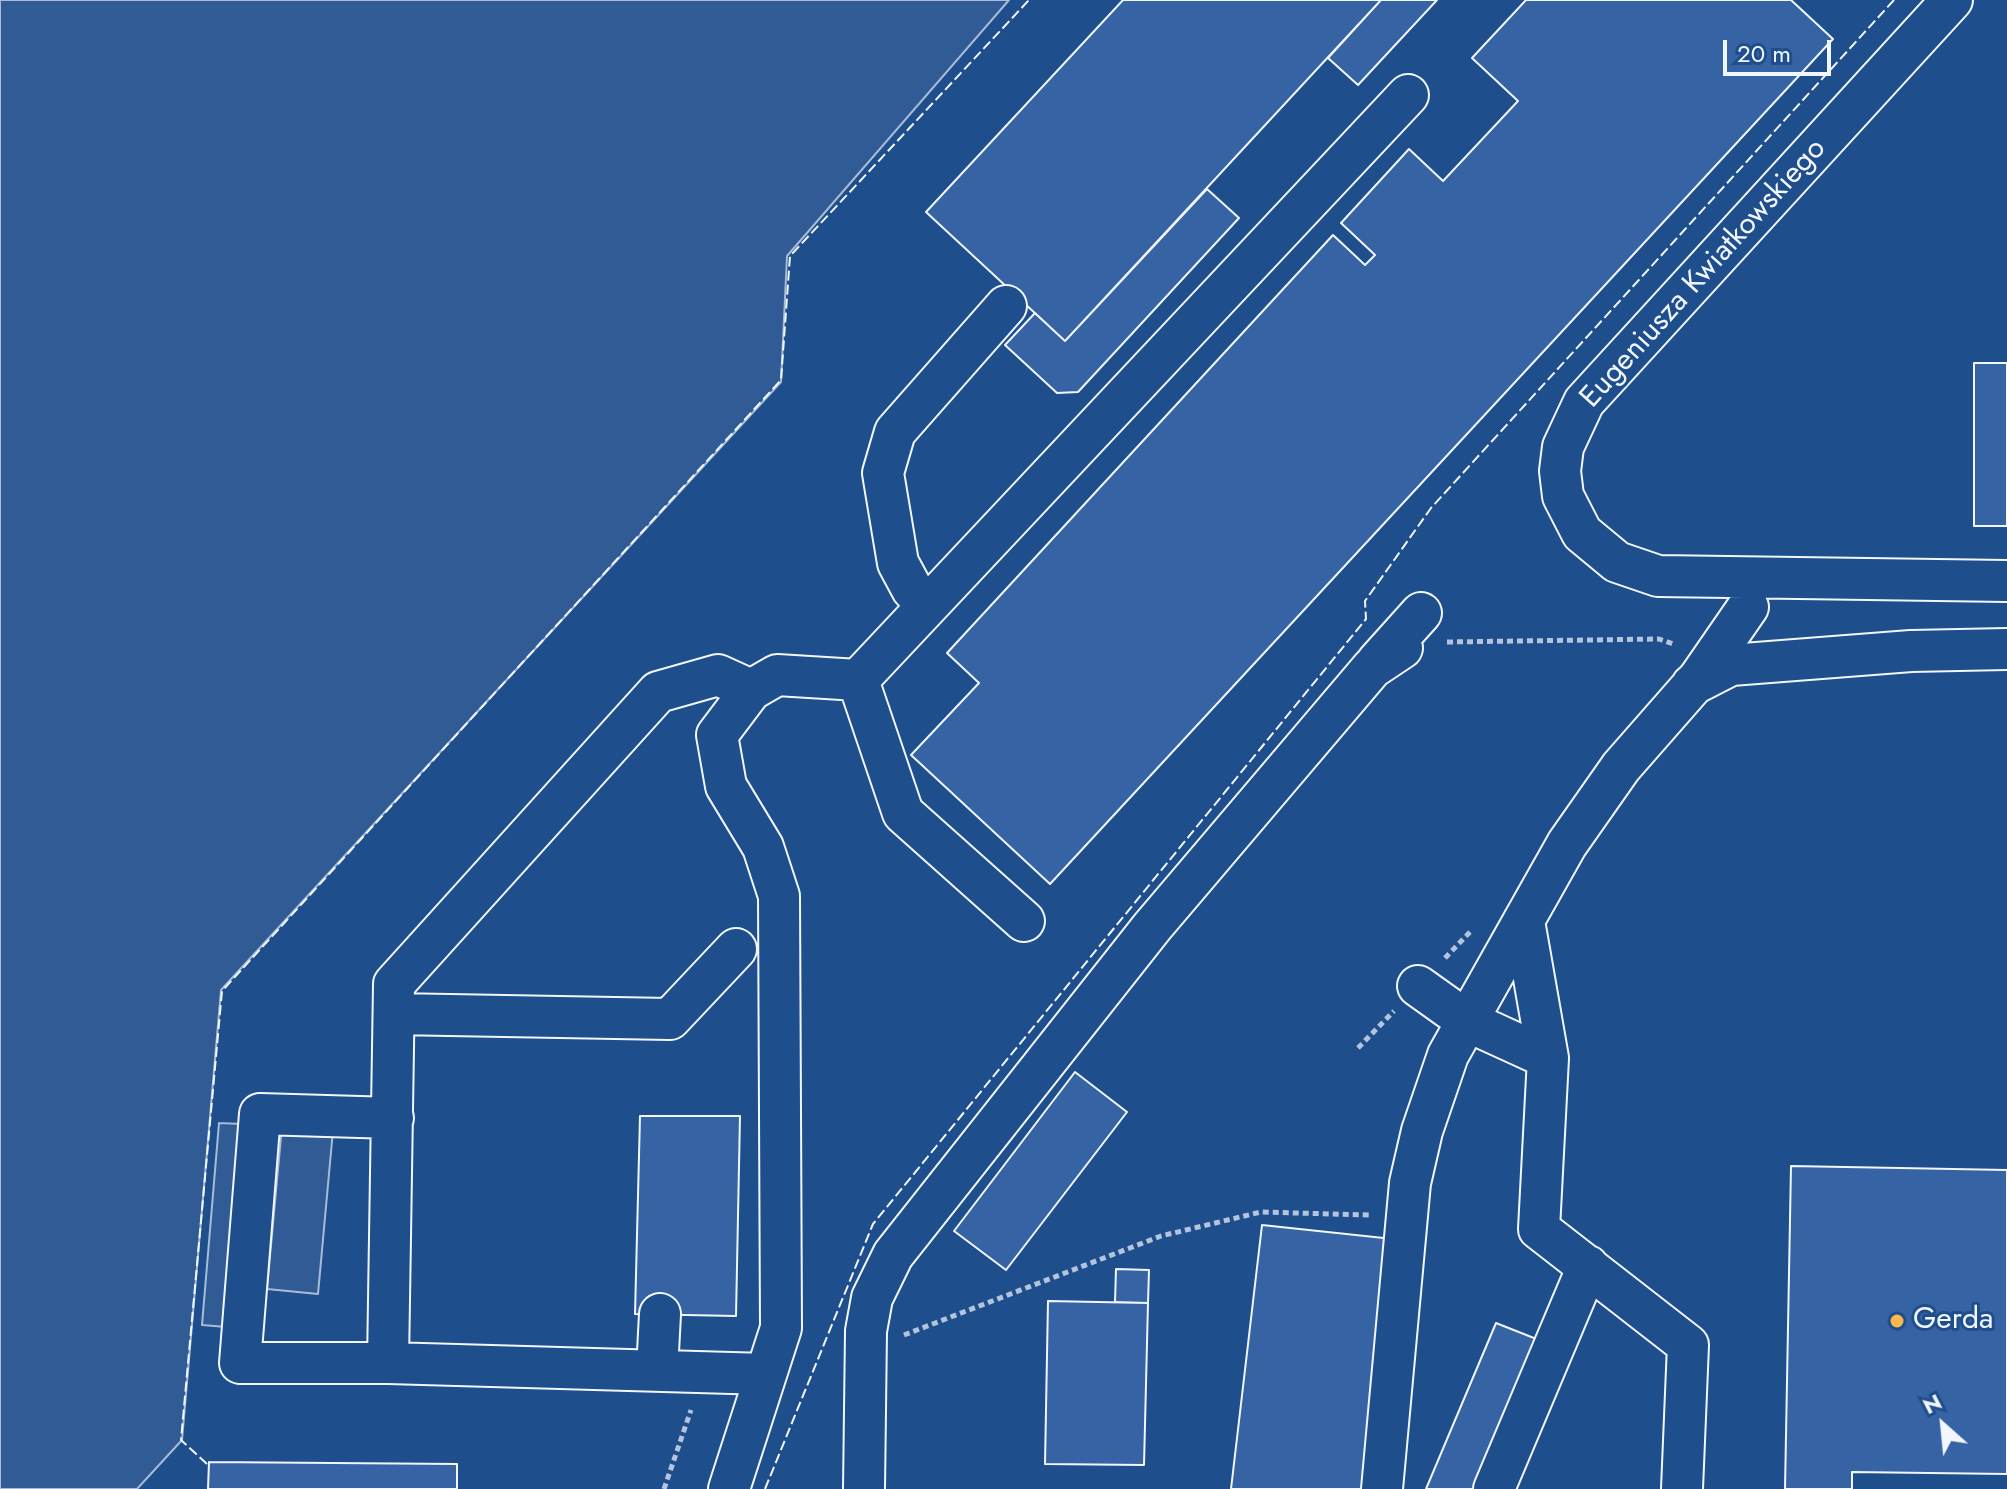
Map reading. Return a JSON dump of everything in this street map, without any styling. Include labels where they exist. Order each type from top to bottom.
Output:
[{"type":"street","name":"Eugeniusza Kwiatkowskiego","points":[[1952,0],[1584,402],[1563,447],[1560,471],[1563,496],[1582,533],[1617,562],[1658,576],[2007,581]]},
{"type":"street","points":[[858,680],[1408,95]]},
{"type":"street","points":[[927,606],[912,589],[898,563],[883,473],[895,432],[1006,306]]},
{"type":"street","points":[[1382,1489],[1410,1183],[1422,1131],[1448,1055],[1567,844],[1690,667],[1748,607]]},
{"type":"street","points":[[864,1489],[866,1331],[872,1298],[893,1255],[1152,927],[1387,658],[1421,613]]},
{"type":"street","points":[[1690,667],[1911,651],[2007,649]]},
{"type":"street","points":[[388,1363],[394,984],[658,692],[718,675],[751,690]]},
{"type":"street","points":[[729,1489],[781,1328],[779,896],[763,847],[726,786],[717,735],[751,690],[777,675],[858,680]]},
{"type":"street","points":[[858,680],[903,813],[1024,921]]},
{"type":"street","points":[[1524,921],[1548,1058],[1539,1229],[1688,1345],[1682,1489]]},
{"type":"street","points":[[394,1014],[670,1019],[736,949]]},
{"type":"street","points":[[1418,986],[1467,1021],[1548,1058]]},
{"type":"street","points":[[393,1118],[260,1114],[240,1363],[388,1363],[766,1374]]},
{"type":"street","points":[[1494,1489],[1588,1266]]},
{"type":"street","points":[[657,1371],[660,1314]]},
{"type":"path","points":[[1387,658],[1418,644],[1659,639],[1690,667]]},
{"type":"path","points":[[866,1349],[1161,1236],[1261,1212],[1407,1216]]},
{"type":"path","points":[[664,1489],[693,1405]]},
{"type":"shaded area","points":[[0,0],[1009,0],[787,256],[781,382],[221,990],[182,1440],[137,1489],[0,1489]]},
{"type":"shaded area","points":[[219,1123],[242,1124],[226,1327],[202,1325]]},
{"type":"shaded area","points":[[282,1126],[333,1130],[318,1294],[267,1289]]},
{"type":"building","points":[[1123,0],[1381,0],[1065,341],[926,212]]},
{"type":"building","points":[[1381,0],[1437,0],[1358,85],[1328,58]]},
{"type":"building","points":[[1526,0],[1791,0],[1833,39],[1050,884],[911,755],[979,683],[947,653],[1333,235],[1365,265],[1375,255],[1341,223],[1409,149],[1443,181],[1518,101],[1472,58]]},
{"type":"building","points":[[1207,189],[1239,218],[1078,392],[1057,393],[1005,345],[1035,313],[1065,341]]},
{"type":"building","points":[[1974,363],[2007,363],[2007,526],[1974,526]]},
{"type":"building","points":[[1075,1072],[1127,1112],[1006,1270],[954,1231]]},
{"type":"building","points":[[640,1116],[740,1116],[736,1316],[635,1314]]},
{"type":"building","name":"Gerda","points":[[1791,1166],[2007,1170],[2007,1474],[1852,1472],[1852,1489],[1785,1489]]},
{"type":"building","points":[[1262,1225],[1393,1239],[1365,1489],[1231,1489]]},
{"type":"building","points":[[1116,1269],[1149,1270],[1148,1303],[1115,1302]]},
{"type":"building","points":[[1048,1301],[1148,1303],[1144,1465],[1045,1464]]},
{"type":"building","points":[[1496,1323],[1549,1344],[1488,1489],[1426,1489]]},
{"type":"building","points":[[209,1462],[457,1464],[457,1489],[208,1489]]},
{"type":"fence","points":[[207,1464],[181,1440],[222,991],[781,380],[790,256],[1029,0]]},
{"type":"fence","points":[[765,1489],[873,1224],[1366,619],[1365,601],[1431,508],[1894,0]]},
{"type":"place","name":"Gerda","points":[[1897,1321]]}]
